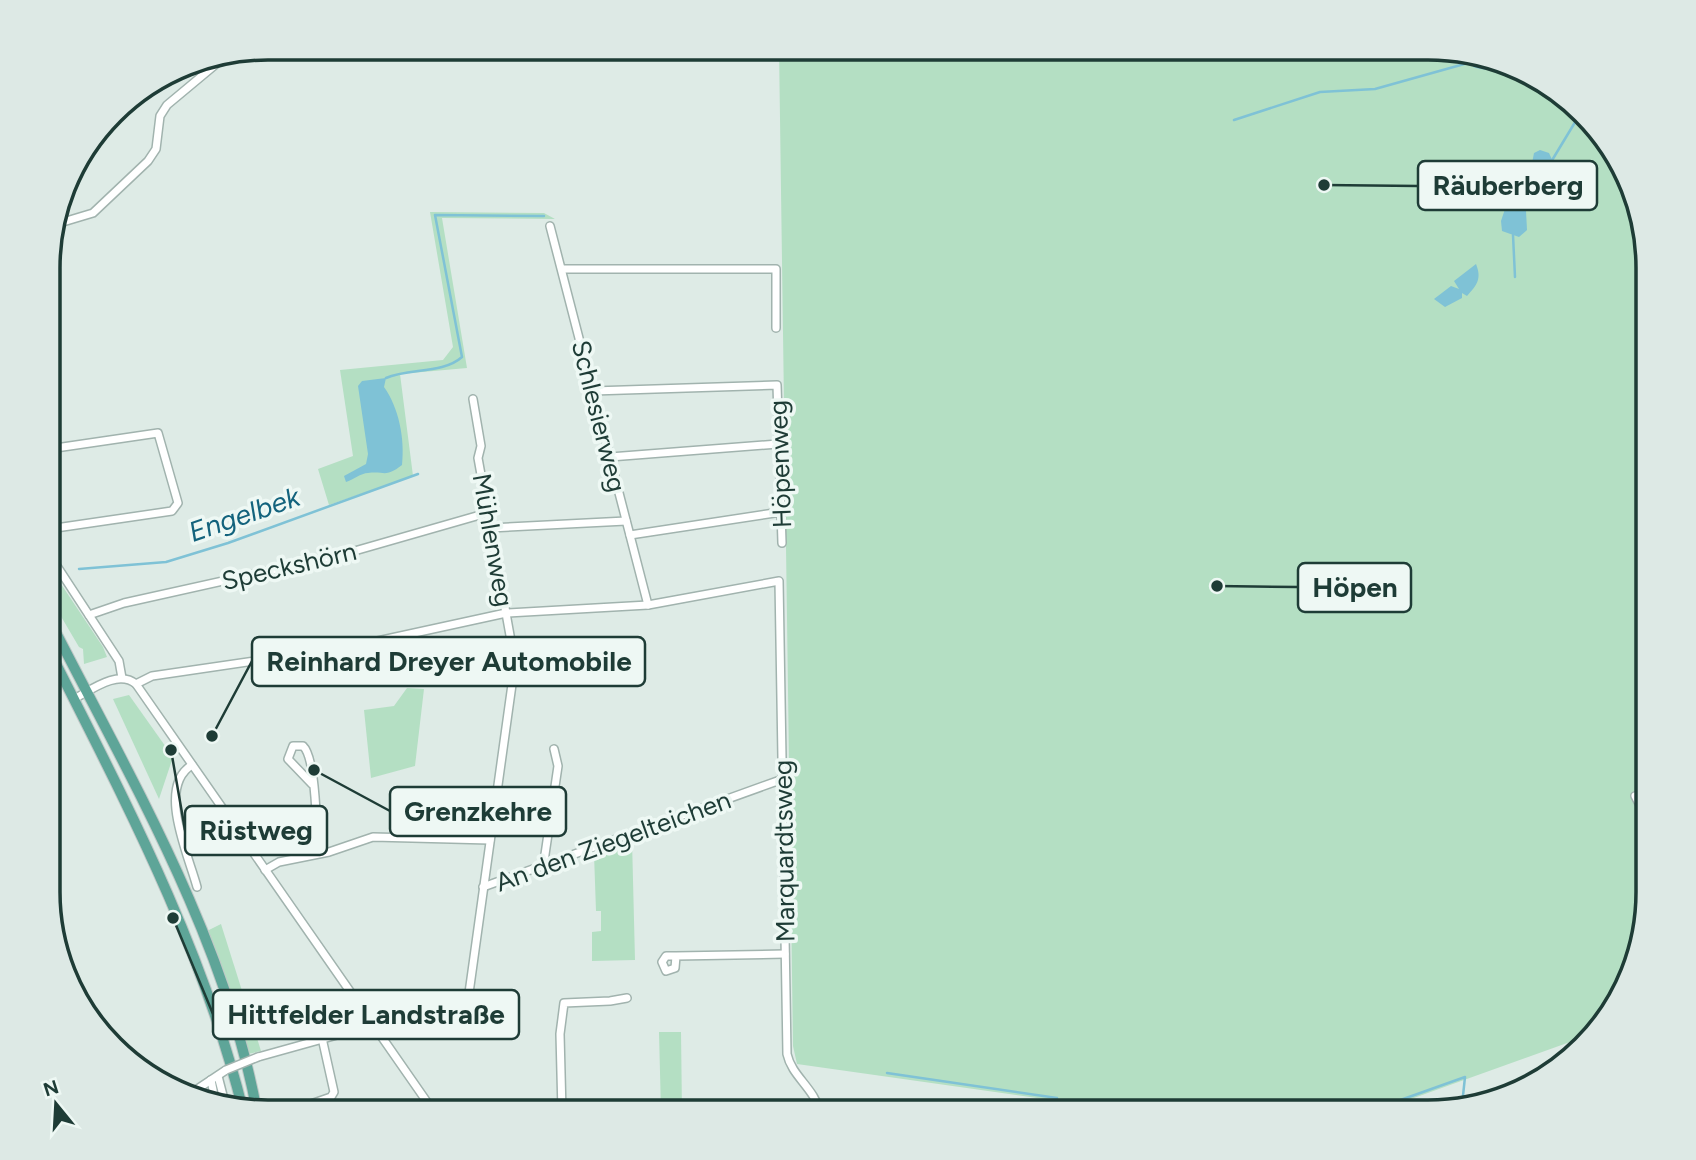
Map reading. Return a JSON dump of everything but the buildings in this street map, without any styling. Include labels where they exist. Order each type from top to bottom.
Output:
[{"type":"main road","points":[[60,641],[165,849],[207,946],[244,1059],[254,1100]]},
{"type":"main road","points":[[60,672],[183,924],[226,1045],[229,1067],[239,1099]]},
{"type":"street","points":[[65,222],[88,216],[106,202],[152,155],[160,116],[167,105],[211,68]]},
{"type":"street","name":"Schlesierweg","points":[[550,226],[648,605]]},
{"type":"street","points":[[562,269],[776,269],[776,328]]},
{"type":"street","name":"Höpenweg","points":[[593,391],[777,385],[782,543]]},
{"type":"street","name":"Mühlenweg","points":[[380,1035],[390,1028],[446,1017],[466,1004],[490,840],[515,663],[478,458],[481,446],[473,399]]},
{"type":"street","points":[[60,447],[158,433],[178,503],[172,511],[60,527]]},
{"type":"street","points":[[610,457],[778,443]]},
{"type":"street","points":[[630,535],[781,512]]},
{"type":"street","name":"Speckshörn","points":[[89,615],[124,603],[344,554],[487,513]]},
{"type":"street","points":[[490,528],[626,521]]},
{"type":"street","points":[[60,571],[119,662],[122,678]]},
{"type":"street","name":"Marquardtsweg","points":[[648,605],[779,580],[787,1054],[794,1072],[813,1093],[816,1100]]},
{"type":"street","points":[[136,684],[152,676],[350,648],[506,613],[648,605]]},
{"type":"street","points":[[74,699],[122,678],[136,684],[426,1100]]},
{"type":"street","points":[[313,784],[288,759],[293,746],[303,746],[307,750],[313,784],[317,836],[315,854]]},
{"type":"street","points":[[542,868],[558,766],[554,748]]},
{"type":"street","points":[[192,765],[178,777],[176,794],[183,849],[197,887]]},
{"type":"street","name":"An den Ziegelteichen","points":[[483,887],[542,868],[783,779]]},
{"type":"street","points":[[265,870],[279,862],[373,837],[490,840]]},
{"type":"street","points":[[676,956],[785,954]]},
{"type":"street","points":[[562,1100],[560,1034],[564,1003],[627,998]]},
{"type":"street","points":[[199,1088],[229,1067],[373,1025]]},
{"type":"street","points":[[322,1100],[331,1097],[334,1092],[323,1038]]},
{"type":"street","points":[[214,1078],[215,1093]]},
{"type":"street","points":[[214,1078],[221,1095]]},
{"type":"green space","points":[[779,60],[1442,60],[1508,75],[1532,87],[1566,111],[1585,130],[1615,176],[1629,214],[1636,254],[1636,794],[1630,796],[1636,807],[1636,906],[1625,959],[1615,984],[1601,1008],[1576,1040],[1408,1100],[1051,1100],[797,1064],[793,1046]]},
{"type":"green space","points":[[430,212],[544,213],[555,219],[442,218],[467,368],[400,374],[413,476],[329,505],[318,469],[353,456],[340,370],[443,360],[453,347]]},
{"type":"green space","points":[[60,582],[107,657],[84,664],[83,649],[79,647],[60,615]]},
{"type":"green space","points":[[407,688],[424,689],[415,766],[371,778],[364,710],[394,706]]},
{"type":"green space","points":[[129,695],[173,757],[159,799],[113,699]]},
{"type":"green space","points":[[632,840],[635,960],[592,961],[592,932],[601,931],[601,911],[596,911],[594,854]]},
{"type":"green space","points":[[221,924],[261,1051],[248,1054],[207,931]]},
{"type":"green space","points":[[659,1032],[681,1032],[682,1100],[661,1100]]},
{"type":"water","points":[[1540,150],[1549,153],[1556,168],[1548,177],[1540,180],[1537,188],[1526,194],[1522,171],[1532,163],[1534,153]]},
{"type":"water","points":[[1505,209],[1526,211],[1527,230],[1519,237],[1502,231],[1501,221]]},
{"type":"water","points":[[1476,264],[1478,282],[1467,296],[1462,293],[1462,298],[1445,307],[1434,299],[1451,286],[1459,289],[1454,281]]},
{"type":"water","points":[[386,378],[384,387],[394,404],[400,424],[402,465],[389,473],[365,473],[346,482],[344,476],[366,464],[368,454],[358,386],[362,381]]},
{"type":"waterway","points":[[1234,120],[1320,92],[1375,89],[1466,63]]},
{"type":"waterway","points":[[1551,162],[1576,121]]},
{"type":"waterway","points":[[1517,211],[1528,192]]},
{"type":"waterway","name":"Engelbek","points":[[386,378],[445,366],[462,357],[435,215],[544,216]]},
{"type":"waterway","points":[[1513,235],[1515,277]]},
{"type":"waterway","name":"Engelbek","points":[[79,569],[166,562],[228,543],[418,474]]},
{"type":"waterway","points":[[887,1073],[1057,1098]]},
{"type":"waterway","points":[[1400,1100],[1465,1077],[1463,1097]]},
{"type":"place","name":"Räuberberg","points":[[1324,185]]},
{"type":"place","name":"Höpen","points":[[1217,586]]},
{"type":"place","name":"Reinhard Dreyer Automobile","points":[[212,736]]},
{"type":"place","name":"Rüstweg","points":[[171,750]]},
{"type":"place","name":"Grenzkehre","points":[[314,770]]},
{"type":"place","name":"Hittfelder Landstraße","points":[[173,918]]}]
